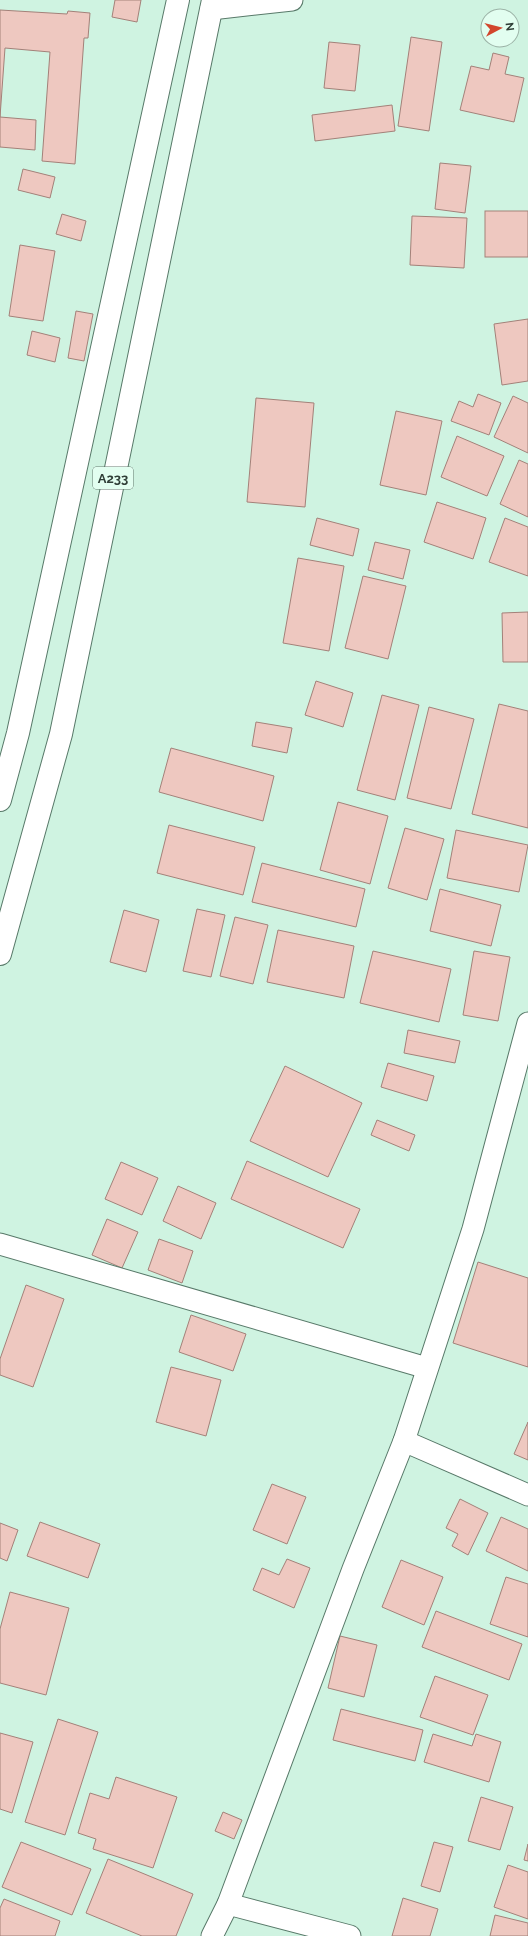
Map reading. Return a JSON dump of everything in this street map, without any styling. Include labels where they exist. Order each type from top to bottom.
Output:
[{"type":"highway","name":"A233","points":[[0,800],[18,733],[178,0]]},
{"type":"highway","name":"A233","points":[[0,954],[61,734],[212,5]]},
{"type":"street","points":[[212,5],[292,0]]},
{"type":"street","points":[[212,1936],[228,1904],[353,1569],[404,1441],[473,1229],[528,1023]]},
{"type":"street","points":[[0,1244],[427,1368]]},
{"type":"street","points":[[404,1441],[528,1495]]},
{"type":"street","points":[[228,1904],[350,1936]]},
{"type":"building","points":[[115,0],[141,0],[137,22],[112,17]]},
{"type":"building","points":[[0,10],[67,14],[68,11],[90,13],[88,38],[84,38],[75,164],[42,161],[50,52],[5,48],[0,117]]},
{"type":"building","points":[[411,37],[442,42],[429,131],[398,126]]},
{"type":"building","points":[[329,42],[360,45],[355,91],[324,88]]},
{"type":"building","points":[[493,53],[509,57],[505,74],[524,78],[514,122],[460,110],[471,66],[489,70]]},
{"type":"building","points":[[392,105],[395,131],[315,141],[312,115]]},
{"type":"building","points":[[0,117],[36,120],[35,150],[0,147]]},
{"type":"building","points":[[440,163],[471,166],[465,213],[435,209]]},
{"type":"building","points":[[23,169],[55,177],[50,198],[18,190]]},
{"type":"building","points":[[485,211],[528,211],[528,257],[485,257]]},
{"type":"building","points":[[62,214],[86,221],[81,241],[56,234]]},
{"type":"building","points":[[412,216],[467,218],[464,268],[410,265]]},
{"type":"building","points":[[20,245],[55,251],[43,321],[9,316]]},
{"type":"building","points":[[76,311],[93,314],[84,361],[68,358]]},
{"type":"building","points":[[528,319],[528,381],[502,385],[494,324]]},
{"type":"building","points":[[32,331],[60,338],[55,362],[27,355]]},
{"type":"building","points":[[478,394],[501,403],[489,435],[451,421],[459,401],[473,407]]},
{"type":"building","points":[[513,396],[528,403],[528,453],[494,437]]},
{"type":"building","points":[[256,398],[314,403],[305,507],[247,502]]},
{"type":"building","points":[[396,411],[442,421],[426,495],[380,485]]},
{"type":"building","points":[[457,436],[504,456],[487,496],[441,477]]},
{"type":"building","points":[[519,460],[528,464],[528,517],[500,504]]},
{"type":"building","points":[[437,502],[486,518],[473,559],[424,542]]},
{"type":"building","points":[[317,518],[359,529],[353,556],[310,545]]},
{"type":"building","points":[[505,518],[528,527],[528,576],[489,562]]},
{"type":"building","points":[[375,542],[410,550],[403,579],[368,570]]},
{"type":"building","points":[[298,558],[344,566],[329,651],[283,643]]},
{"type":"building","points":[[363,576],[406,586],[388,659],[345,648]]},
{"type":"building","points":[[528,612],[528,662],[503,662],[502,613]]},
{"type":"building","points":[[316,681],[353,693],[343,727],[305,715]]},
{"type":"building","points":[[382,695],[419,705],[395,800],[357,790]]},
{"type":"building","points":[[499,704],[528,711],[528,828],[472,814]]},
{"type":"building","points":[[429,707],[474,719],[451,809],[407,798]]},
{"type":"building","points":[[256,722],[292,728],[287,753],[252,746]]},
{"type":"building","points":[[171,748],[274,776],[263,821],[159,792]]},
{"type":"building","points":[[338,802],[388,816],[370,884],[320,870]]},
{"type":"building","points":[[169,825],[255,847],[243,895],[157,873]]},
{"type":"building","points":[[405,828],[444,839],[427,900],[388,888]]},
{"type":"building","points":[[456,830],[528,845],[519,892],[447,878]]},
{"type":"building","points":[[262,863],[365,889],[356,927],[252,902]]},
{"type":"building","points":[[440,889],[501,905],[491,946],[430,931]]},
{"type":"building","points":[[197,909],[225,915],[211,977],[183,971]]},
{"type":"building","points":[[124,910],[159,920],[146,972],[110,962]]},
{"type":"building","points":[[235,917],[268,925],[253,984],[220,976]]},
{"type":"building","points":[[278,930],[354,946],[344,998],[267,982]]},
{"type":"building","points":[[373,951],[451,969],[439,1022],[360,1003]]},
{"type":"building","points":[[474,951],[510,957],[498,1021],[463,1015]]},
{"type":"building","points":[[408,1030],[460,1041],[455,1063],[404,1053]]},
{"type":"building","points":[[388,1063],[434,1076],[427,1101],[381,1087]]},
{"type":"building","points":[[285,1066],[362,1103],[328,1177],[250,1141]]},
{"type":"building","points":[[377,1120],[415,1135],[409,1151],[371,1135]]},
{"type":"building","points":[[247,1161],[360,1209],[343,1248],[231,1199]]},
{"type":"building","points":[[121,1162],[158,1178],[142,1215],[105,1199]]},
{"type":"building","points":[[178,1186],[216,1203],[201,1239],[163,1221]]},
{"type":"building","points":[[107,1219],[138,1232],[122,1268],[92,1255]]},
{"type":"building","points":[[159,1239],[193,1251],[182,1283],[148,1270]]},
{"type":"building","points":[[478,1262],[528,1278],[528,1367],[453,1343]]},
{"type":"building","points":[[26,1285],[64,1299],[33,1387],[0,1375],[0,1359]]},
{"type":"building","points":[[191,1315],[246,1334],[233,1371],[179,1352]]},
{"type":"building","points":[[171,1367],[221,1380],[206,1436],[156,1422]]},
{"type":"building","points":[[528,1422],[528,1460],[514,1454]]},
{"type":"building","points":[[272,1484],[306,1497],[287,1544],[253,1530]]},
{"type":"building","points":[[460,1499],[488,1513],[468,1555],[452,1546],[458,1534],[446,1528]]},
{"type":"building","points":[[501,1517],[528,1529],[528,1571],[486,1551]]},
{"type":"building","points":[[40,1522],[100,1544],[88,1578],[27,1556]]},
{"type":"building","points":[[0,1523],[18,1530],[7,1561],[0,1558]]},
{"type":"building","points":[[287,1559],[310,1568],[294,1608],[253,1590],[262,1568],[279,1575]]},
{"type":"building","points":[[401,1560],[443,1577],[424,1625],[382,1607]]},
{"type":"building","points":[[506,1577],[528,1584],[528,1637],[490,1624]]},
{"type":"building","points":[[10,1592],[69,1608],[46,1695],[0,1683],[0,1629]]},
{"type":"building","points":[[436,1611],[522,1644],[509,1680],[422,1647]]},
{"type":"building","points":[[340,1636],[377,1645],[364,1697],[328,1688]]},
{"type":"building","points":[[435,1676],[488,1695],[473,1735],[420,1717]]},
{"type":"building","points":[[341,1709],[423,1730],[415,1761],[333,1740]]},
{"type":"building","points":[[58,1719],[98,1732],[65,1835],[25,1822]]},
{"type":"building","points":[[0,1733],[33,1742],[12,1813],[0,1809]]},
{"type":"building","points":[[433,1734],[472,1746],[476,1734],[501,1742],[489,1782],[424,1762]]},
{"type":"building","points":[[116,1777],[177,1797],[153,1868],[93,1849],[96,1839],[78,1833],[90,1793],[109,1799]]},
{"type":"building","points":[[481,1797],[513,1807],[500,1850],[468,1841]]},
{"type":"building","points":[[223,1812],[242,1820],[234,1839],[215,1831]]},
{"type":"building","points":[[21,1842],[91,1869],[72,1915],[2,1887]]},
{"type":"building","points":[[434,1842],[453,1847],[440,1892],[421,1886]]},
{"type":"building","points":[[528,1844],[528,1861],[524,1860]]},
{"type":"building","points":[[108,1859],[193,1894],[176,1936],[142,1936],[86,1913]]},
{"type":"building","points":[[508,1865],[528,1872],[528,1919],[494,1907]]},
{"type":"building","points":[[403,1898],[438,1909],[430,1936],[392,1936]]},
{"type":"building","points":[[4,1899],[60,1921],[55,1936],[0,1936],[0,1908]]},
{"type":"building","points":[[495,1915],[528,1923],[528,1936],[490,1936]]}]
